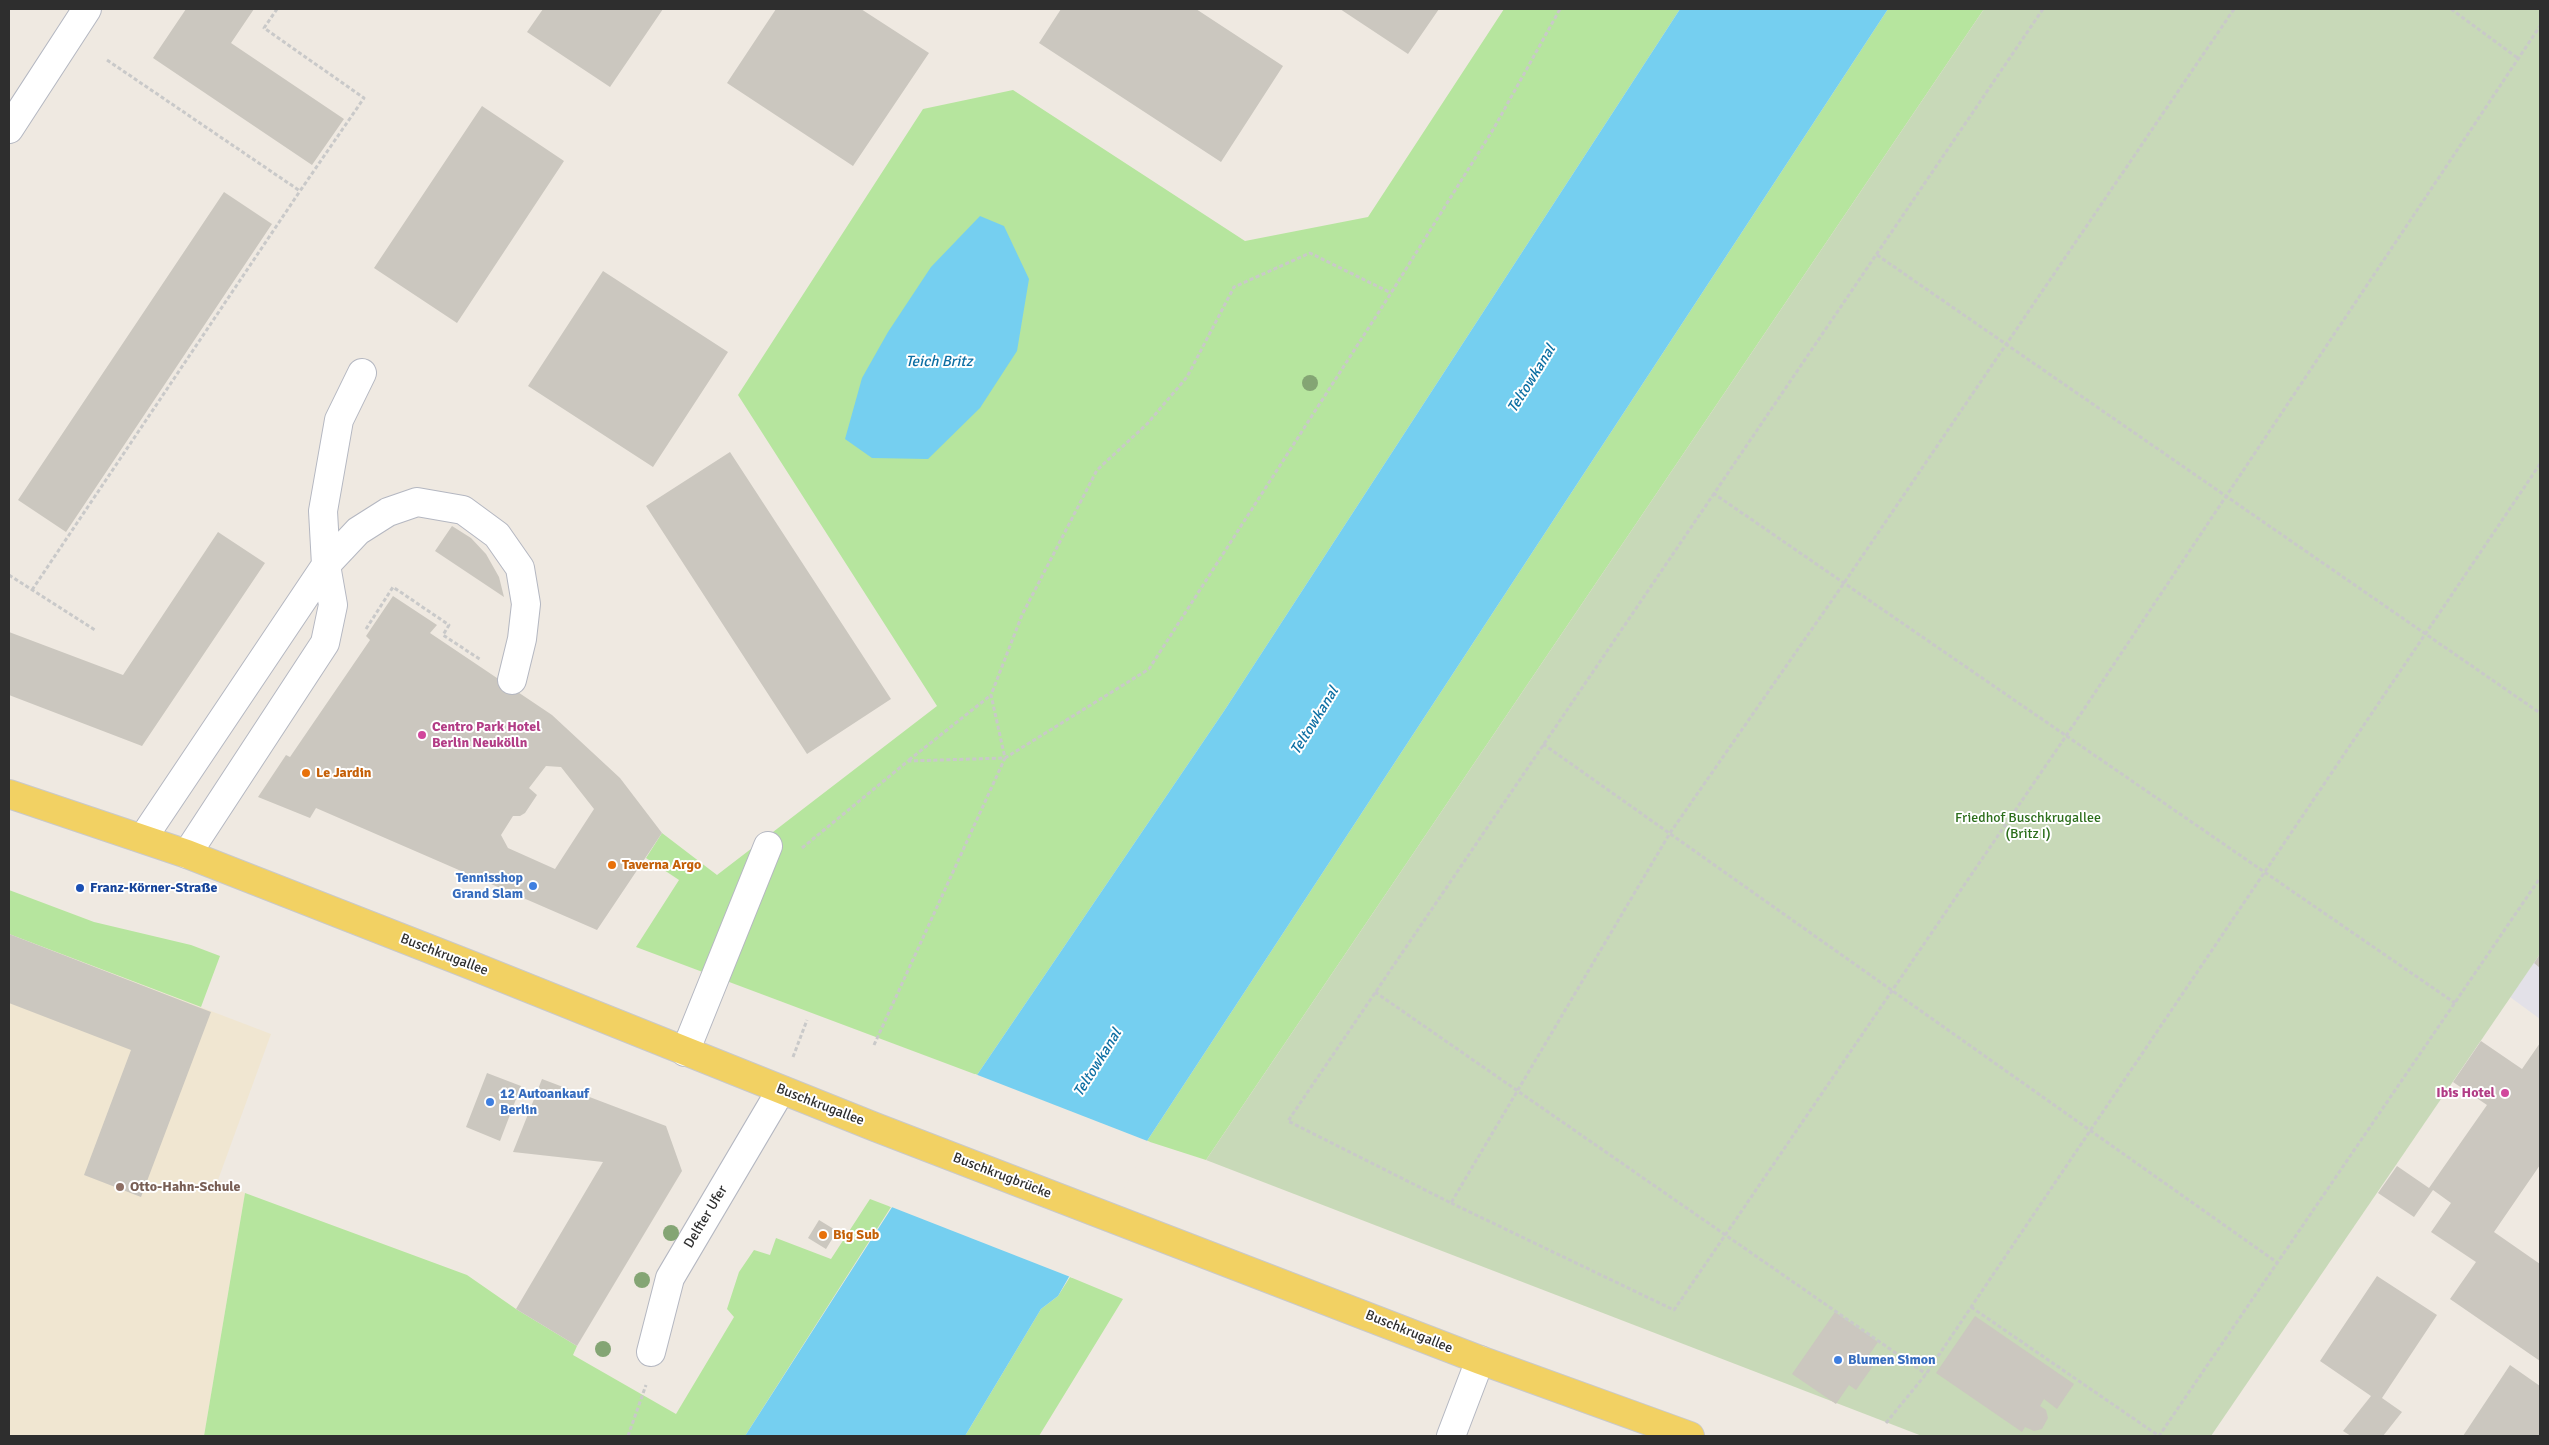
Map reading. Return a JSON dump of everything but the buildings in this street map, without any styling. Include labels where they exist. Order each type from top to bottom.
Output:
[{"type":"main road","name":"Buschkrugallee","points":[[9,794],[187,854],[875,1127]]},
{"type":"main road","name":"Buschkrugbrücke","points":[[875,1127],[1129,1224]]},
{"type":"main road","name":"Buschkrugallee","points":[[1129,1224],[1480,1360],[1690,1436]]},
{"type":"street","points":[[9,129],[87,9]]},
{"type":"street","points":[[187,854],[325,643],[333,605],[326,565],[323,512],[339,420],[362,373]]},
{"type":"street","points":[[143,838],[326,565],[358,531],[388,512],[417,502],[463,510],[497,535],[520,568],[526,604],[522,638],[512,680]]},
{"type":"street","points":[[685,1052],[768,846]]},
{"type":"street","name":"Delfter Ufer","points":[[651,1352],[670,1278],[781,1090]]},
{"type":"street","points":[[1451,1436],[1480,1360]]},
{"type":"path","points":[[32,590],[364,98],[264,28],[277,9]]},
{"type":"path","points":[[908,761],[1005,758],[1149,669],[1391,293],[1494,128],[1560,9]]},
{"type":"path","points":[[2043,9],[1877,255],[1712,492],[1288,1121],[1450,1202],[1674,1310],[2066,736],[2540,26]]},
{"type":"path","points":[[1450,1202],[1518,1091],[1670,833],[1844,583],[2234,9]]},
{"type":"path","points":[[2451,9],[2519,59]]},
{"type":"path","points":[[107,60],[300,191]]},
{"type":"path","points":[[794,854],[991,695],[1022,615],[1097,470],[1146,424],[1187,377],[1234,287],[1310,252],[1391,293]]},
{"type":"path","points":[[1877,255],[2540,713]]},
{"type":"path","points":[[1886,1424],[1926,1374],[2540,464]]},
{"type":"path","points":[[1712,492],[2455,1003]]},
{"type":"path","points":[[9,575],[95,630]]},
{"type":"path","points":[[361,636],[393,587],[450,624],[443,635],[512,680]]},
{"type":"path","points":[[874,1045],[1005,758],[991,695]]},
{"type":"path","points":[[1543,744],[2278,1262]]},
{"type":"path","points":[[1971,1307],[2160,1436],[2540,878]]},
{"type":"path","points":[[1375,992],[1926,1374]]},
{"type":"path","points":[[628,1436],[646,1386],[651,1352]]},
{"type":"shaded area","name":"Otto-Hahn-Schule","points":[[9,934],[271,1034],[218,1180],[245,1193],[204,1436],[9,1436]]},
{"type":"shaded area","points":[[2540,954],[2540,1019],[2510,997]]},
{"type":"green space","points":[[1504,9],[1680,9],[1224,711],[977,1075],[636,947],[679,880],[646,858],[662,833],[717,875],[937,706],[738,395],[923,109],[1013,90],[1245,241],[1368,217]]},
{"type":"green space","points":[[1888,9],[1984,9],[1206,1160],[1147,1141]]},
{"type":"green space","name":"Friedhof Buschkrugallee (Britz I)","points":[[1984,9],[2540,9],[2540,954],[2211,1436],[1922,1436],[1206,1160]]},
{"type":"green space","points":[[9,890],[94,922],[191,945],[220,956],[201,1007],[9,934]]},
{"type":"green space","points":[[245,1193],[467,1275],[516,1309],[577,1346],[573,1355],[676,1414],[734,1317],[727,1309],[739,1272],[754,1250],[770,1255],[776,1238],[831,1259],[870,1199],[891,1207],[745,1436],[204,1436]]},
{"type":"green space","points":[[1070,1277],[1123,1299],[1039,1436],[965,1436],[1041,1309],[1058,1296]]},
{"type":"water","name":"Teltowkanal","points":[[1680,9],[1888,9],[1147,1141],[1058,1296],[1041,1309],[965,1436],[745,1436],[977,1075],[1224,711]]},
{"type":"water","name":"Teich Britz","points":[[980,216],[1004,226],[1029,279],[1017,351],[980,408],[928,459],[872,458],[845,439],[862,378],[888,332],[931,267]]},
{"type":"pier","points":[[975,1074],[1150,1142],[1073,1278],[889,1206]]},
{"type":"place","name":"Centro Park Hotel Berlin Neukölln","points":[[422,735]]},
{"type":"place","name":"Le Jardin","points":[[306,773]]},
{"type":"place","name":"Taverna Argo","points":[[612,865]]},
{"type":"place","name":"Tennisshop Grand Slam","points":[[533,886]]},
{"type":"place","name":"Franz-Körner-Straße","points":[[80,888]]},
{"type":"place","name":"Ibis Hotel","points":[[2505,1093]]},
{"type":"place","name":"12 Autoankauf Berlin","points":[[490,1102]]},
{"type":"place","name":"Otto-Hahn-Schule","points":[[120,1187]]},
{"type":"place","name":"Big Sub","points":[[823,1235]]},
{"type":"place","name":"Blumen Simon","points":[[1838,1360]]}]
